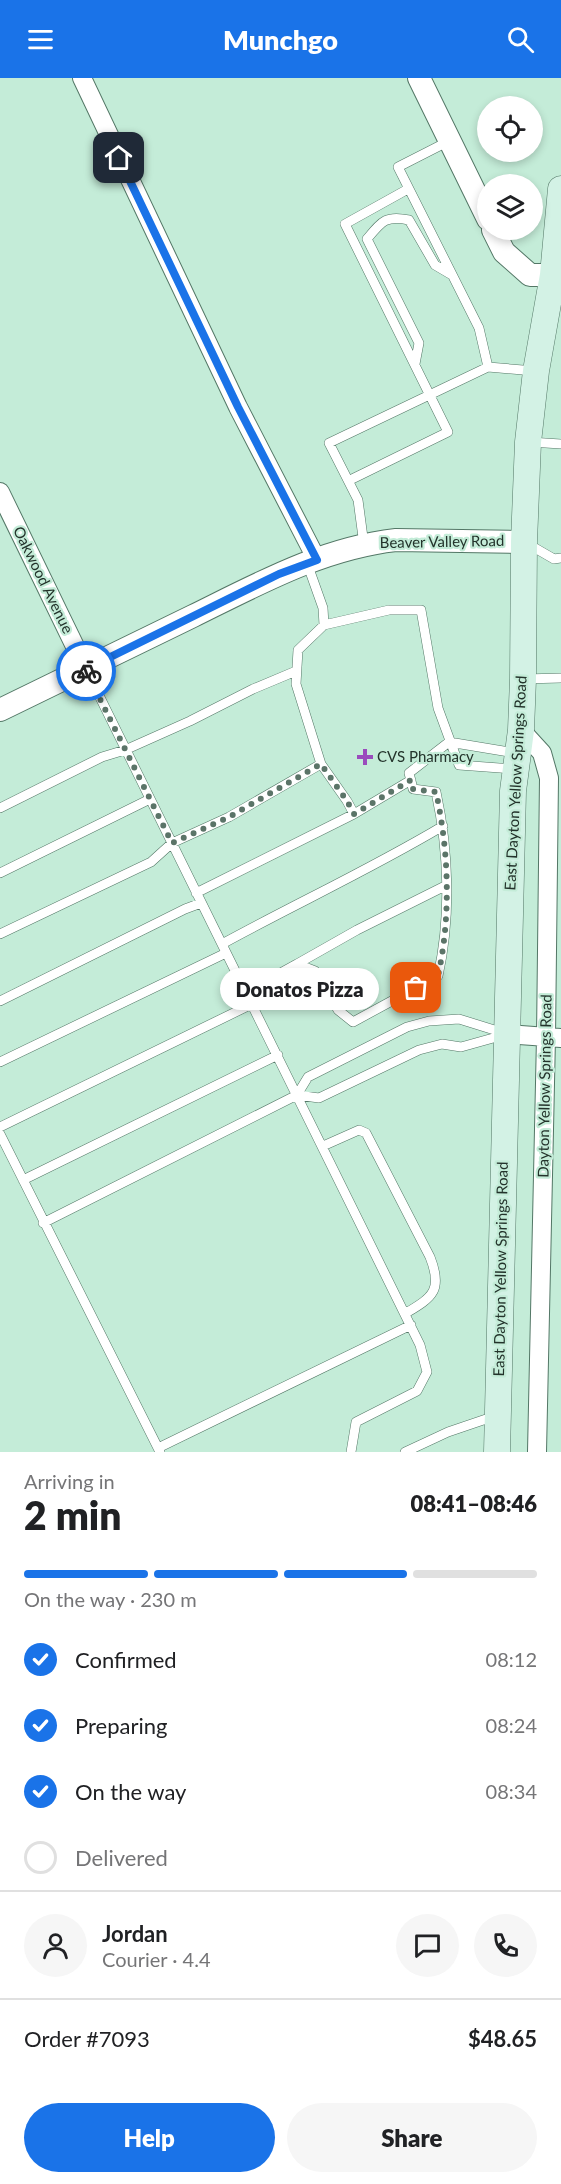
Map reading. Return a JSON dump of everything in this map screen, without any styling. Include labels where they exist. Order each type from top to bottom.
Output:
[{"type":"main road","name":"East Dayton Yellow Springs Road","points":[[497,1452],[513,791],[523,680],[524,542],[528,442],[536,371],[557,273],[561,189]]},
{"type":"street","points":[[82,78],[312,562]]},
{"type":"street","points":[[419,78],[477,196]]},
{"type":"street","points":[[498,240],[504,252],[530,275],[557,273]]},
{"type":"street","name":"Oakwood Avenue","points":[[0,492],[86,669]]},
{"type":"street","name":"Beaver Valley Road","points":[[0,710],[279,574],[364,545],[421,539],[524,542]]},
{"type":"street","name":"Dayton Yellow Springs Road","points":[[518,751],[542,753],[549,778],[554,1037],[537,1452]]},
{"type":"street","points":[[506,1034],[554,1037]]},
{"type":"lane","points":[[450,141],[398,167],[479,328],[488,367]]},
{"type":"lane","points":[[350,480],[448,432],[345,224],[408,189]]},
{"type":"lane","points":[[415,364],[419,343],[367,239],[379,224],[394,217],[409,220],[435,265],[452,275]]},
{"type":"lane","points":[[364,545],[358,500],[350,480],[329,443],[488,367],[536,371]]},
{"type":"lane","points":[[528,442],[561,444]]},
{"type":"lane","points":[[524,542],[554,558],[561,558]]},
{"type":"lane","points":[[312,562],[323,608],[324,625]]},
{"type":"lane","points":[[354,814],[321,764],[296,684],[298,650],[324,625],[389,610],[421,610],[438,708],[459,765],[518,751]]},
{"type":"lane","points":[[86,669],[420,1345],[427,1372],[417,1390],[356,1422],[351,1452]]},
{"type":"lane","points":[[0,808],[102,758],[190,721],[253,689],[296,671]]},
{"type":"lane","points":[[523,680],[561,678]]},
{"type":"lane","points":[[196,893],[354,814],[410,776],[449,742],[518,751]]},
{"type":"lane","points":[[0,934],[151,862],[172,843],[229,817],[321,764]]},
{"type":"lane","points":[[410,776],[413,789],[436,792],[443,826],[447,906],[444,950],[438,976],[416,988]]},
{"type":"lane","points":[[0,873],[150,799]]},
{"type":"lane","points":[[0,1062],[224,948],[346,877],[396,854],[443,826]]},
{"type":"lane","points":[[246,992],[357,930],[446,886]]},
{"type":"lane","points":[[0,1001],[201,903]]},
{"type":"lane","points":[[297,964],[315,971],[338,1010],[353,1022],[399,997]]},
{"type":"lane","points":[[0,1127],[252,1004]]},
{"type":"lane","points":[[43,1223],[297,1095],[308,1077],[407,1027],[429,1021],[459,1019],[506,1034]]},
{"type":"lane","points":[[297,1095],[319,1098],[419,1050],[442,1044],[461,1047],[506,1034]]},
{"type":"lane","points":[[23,1180],[278,1055]]},
{"type":"lane","points":[[323,1146],[359,1130],[366,1133],[430,1257],[435,1270],[436,1285],[433,1294],[406,1313]]},
{"type":"lane","points":[[0,1134],[159,1450],[411,1325]]},
{"type":"lane","points":[[405,1452],[448,1432],[498,1415]]},
{"type":"way so far","points":[[86,671],[172,843],[229,817],[321,764],[354,814],[411,780],[413,789],[436,792],[443,826],[447,906],[444,950],[438,976],[416,988]]},
{"type":"place","name":"CVS Pharmacy","points":[[365,757]]},
{"type":"place","name":"Donatos Pizza","points":[[416,988]]},
{"type":"route","points":[[86,671],[279,574],[317,560],[238,407],[119,158]]}]
